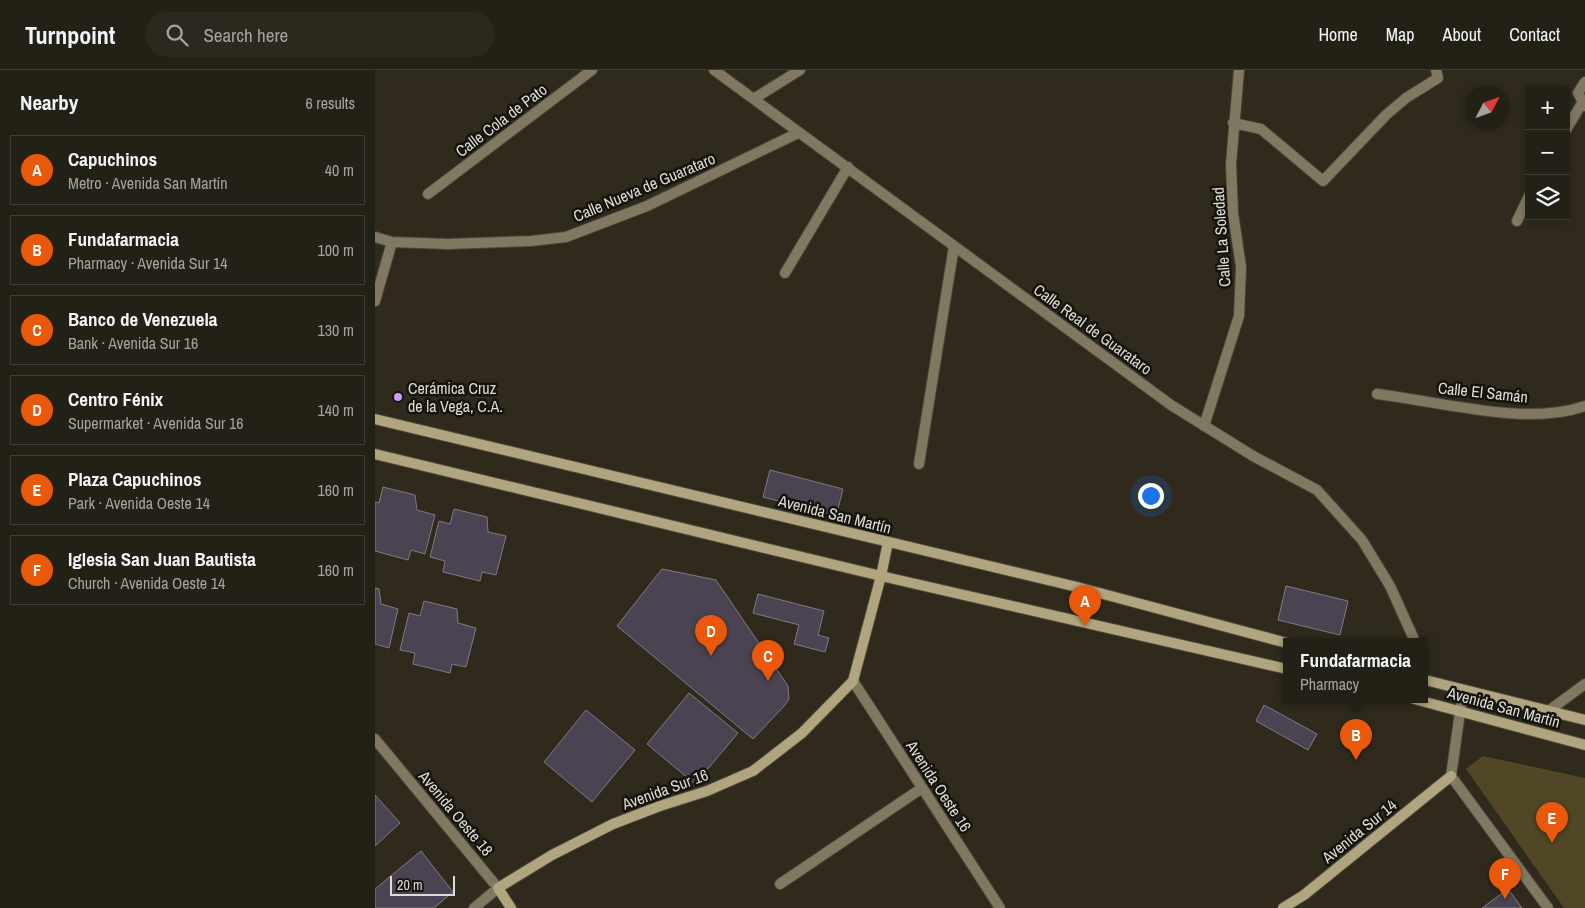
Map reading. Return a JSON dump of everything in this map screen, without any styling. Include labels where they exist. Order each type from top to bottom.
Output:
[{"type":"main road","name":"Avenida San Martín","points":[[375,419],[1077,586],[1283,642]]},
{"type":"main road","points":[[375,454],[881,576],[1283,668]]},
{"type":"main road","points":[[853,681],[881,576],[888,542]]},
{"type":"main road","name":"Avenida Sur 16","points":[[498,888],[552,855],[613,824],[707,791],[753,771],[802,732],[853,681]]},
{"type":"main road","name":"Avenida San Martín","points":[[1428,681],[1585,720]]},
{"type":"main road","name":"Avenida San Martín","points":[[1428,702],[1585,744]]},
{"type":"main road","name":"Avenida Sur 14","points":[[1283,908],[1304,895],[1451,776]]},
{"type":"main road","name":"Avenida Oeste 18","points":[[498,888],[511,908]]},
{"type":"street","name":"Calle Cola de Pato","points":[[428,194],[592,70]]},
{"type":"street","name":"Calle Real de Guarataro","points":[[714,70],[755,98],[798,134],[848,167],[1171,405],[1253,456],[1317,490],[1362,540],[1390,586],[1413,638]]},
{"type":"street","points":[[755,98],[800,70]]},
{"type":"street","name":"Calle La Soledad","points":[[1204,426],[1239,316],[1241,267],[1233,213],[1231,164],[1239,70]]},
{"type":"street","points":[[1233,123],[1261,128],[1323,181],[1386,115],[1437,74]]},
{"type":"street","points":[[1570,124],[1583,105],[1578,93],[1585,82]]},
{"type":"street","name":"Calle Nueva de Guarataro","points":[[375,238],[392,242],[447,244],[531,241],[566,237],[647,206],[798,134]]},
{"type":"street","points":[[785,273],[848,167]]},
{"type":"street","points":[[1517,221],[1525,204]]},
{"type":"street","points":[[375,301],[392,242]]},
{"type":"street","points":[[919,464],[954,246]]},
{"type":"street","name":"Calle El Samán","points":[[1377,394],[1491,411],[1523,413],[1575,410],[1585,406]]},
{"type":"street","name":"Avenida Oeste 16","points":[[853,681],[1000,908]]},
{"type":"street","points":[[1547,712],[1585,684]]},
{"type":"street","points":[[1463,691],[1451,776],[1548,908]]},
{"type":"street","name":"Avenida Oeste 18","points":[[375,739],[498,888]]},
{"type":"street","points":[[780,884],[922,788]]},
{"type":"street","name":"Avenida Sur 16","points":[[474,908],[498,888]]},
{"type":"shaded area","points":[[1483,756],[1585,778],[1585,908],[1564,908],[1466,769]]},
{"type":"building","points":[[770,470],[843,489],[836,516],[763,497]]},
{"type":"building","points":[[383,487],[415,495],[417,510],[435,515],[425,554],[411,550],[408,560],[375,551],[375,502],[379,503]]},
{"type":"building","points":[[454,509],[487,517],[488,532],[506,536],[496,575],[482,572],[480,581],[443,572],[445,561],[430,557],[439,521],[450,524]]},
{"type":"building","points":[[662,569],[716,580],[788,686],[789,699],[753,739],[617,626]]},
{"type":"building","points":[[1286,586],[1348,601],[1340,635],[1278,620]]},
{"type":"building","points":[[375,588],[379,589],[381,604],[398,609],[389,648],[375,644]]},
{"type":"building","points":[[758,594],[824,611],[818,635],[829,638],[825,652],[794,644],[799,625],[753,613]]},
{"type":"building","points":[[424,601],[457,609],[458,623],[476,628],[466,667],[452,664],[450,673],[413,664],[415,653],[400,650],[409,613],[420,616]]},
{"type":"building","points":[[689,693],[738,733],[695,784],[647,744]]},
{"type":"building","points":[[1264,705],[1317,734],[1308,750],[1256,721]]},
{"type":"building","points":[[586,710],[635,750],[592,802],[544,762]]},
{"type":"building","points":[[375,795],[400,823],[375,846]]},
{"type":"building","points":[[421,851],[453,892],[434,908],[375,908],[375,889]]},
{"type":"building","points":[[1508,889],[1522,908],[1482,908]]},
{"type":"place","name":"Cerámica Cruz de la Vega, C.A.","points":[[398,397]]},
{"type":"place","name":"Capuchinos","points":[[1085,626]]},
{"type":"place","name":"Centro Fénix","points":[[711,656]]},
{"type":"place","name":"Banco de Venezuela","points":[[768,681]]},
{"type":"place","name":"Fundafarmacia","points":[[1356,760]]},
{"type":"place","name":"Plaza Capuchinos","points":[[1552,843]]},
{"type":"place","name":"Iglesia San Juan Bautista","points":[[1505,899]]}]
